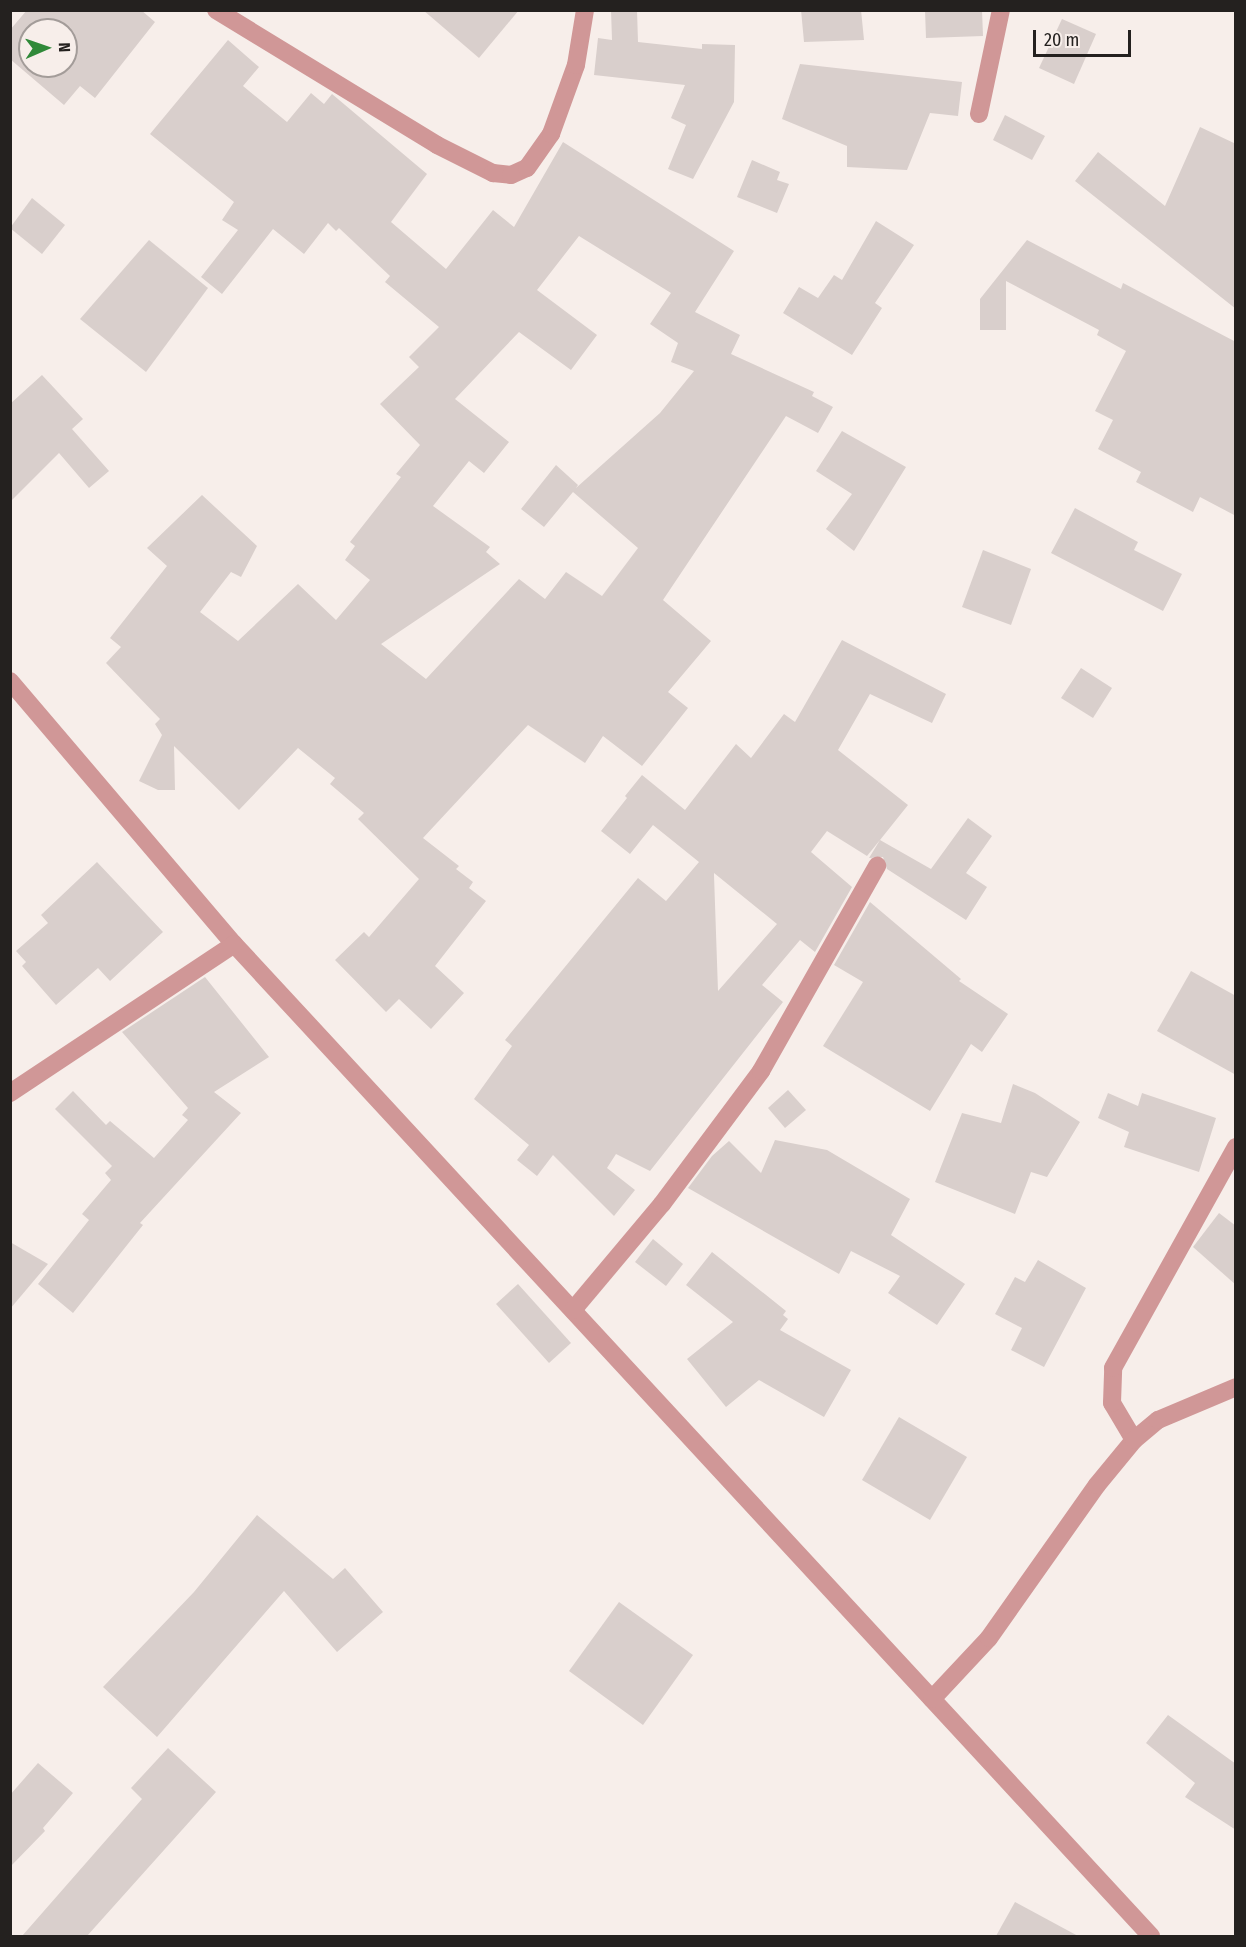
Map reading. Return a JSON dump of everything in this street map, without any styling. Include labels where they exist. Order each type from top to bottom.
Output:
[{"type":"street","points":[[216,10],[417,134],[493,173],[511,175],[527,168],[551,134],[576,65],[585,10]]},
{"type":"street","points":[[979,114],[1001,10]]},
{"type":"street","points":[[10,681],[234,944],[1151,1936]]},
{"type":"street","points":[[573,1310],[677,1185],[761,1071],[877,866]]},
{"type":"street","points":[[10,1093],[234,944]]},
{"type":"street","points":[[1134,1440],[1112,1403],[1113,1368],[1236,1147]]},
{"type":"street","points":[[932,1699],[989,1638],[1097,1485],[1134,1440],[1158,1420],[1236,1387]]},
{"type":"building","points":[[27,10],[141,10],[155,22],[95,98],[80,86],[64,105],[32,78],[78,78],[78,18],[20,18]]},
{"type":"building","points":[[423,10],[519,10],[479,58]]},
{"type":"building","points":[[611,10],[637,10],[638,42],[702,49],[702,44],[735,45],[734,102],[693,179],[668,169],[686,125],[671,118],[685,85],[594,75],[598,38],[612,40]]},
{"type":"building","points":[[801,10],[861,10],[864,40],[804,42]]},
{"type":"building","points":[[925,10],[982,10],[983,36],[926,38]]},
{"type":"building","points":[[1062,19],[1096,34],[1074,84],[1039,68]]},
{"type":"building","points":[[18,21],[18,66],[10,59],[10,30]]},
{"type":"building","points":[[228,40],[259,67],[243,86],[287,122],[311,93],[324,104],[332,94],[427,174],[391,222],[446,269],[493,210],[514,227],[563,142],[734,251],[695,312],[740,335],[731,354],[814,392],[812,396],[833,407],[818,433],[786,416],[663,600],[711,641],[668,692],[688,708],[642,766],[603,736],[585,763],[528,725],[423,838],[459,866],[456,869],[473,882],[469,888],[486,901],[435,966],[464,993],[431,1029],[399,999],[386,1012],[335,960],[364,932],[369,937],[419,879],[358,819],[364,813],[330,784],[335,778],[298,748],[239,810],[174,746],[175,790],[158,790],[139,781],[162,735],[155,724],[160,719],[106,663],[121,647],[110,638],[167,566],[147,548],[202,495],[257,546],[241,577],[231,572],[200,612],[238,641],[298,584],[336,620],[370,580],[345,560],[355,546],[350,542],[401,477],[396,474],[420,445],[380,404],[419,367],[409,357],[439,327],[385,282],[390,276],[339,228],[336,231],[328,223],[304,254],[273,229],[222,294],[201,277],[238,230],[222,220],[234,202],[150,134]],"holes":[[[579,236],[671,293],[650,324],[678,343],[671,362],[694,371],[660,413],[576,488],[578,485],[556,465],[521,509],[544,527],[573,492],[638,548],[602,596],[566,572],[545,599],[519,579],[426,679],[381,644],[500,564],[486,552],[490,547],[433,506],[469,461],[484,473],[509,442],[455,399],[519,332],[571,370],[597,335],[537,290]]]},
{"type":"building","points":[[800,64],[962,82],[958,116],[930,113],[907,170],[847,167],[847,146],[782,119]]},
{"type":"building","points":[[1005,115],[1045,136],[1032,160],[993,140]]},
{"type":"building","points":[[1200,127],[1236,144],[1236,309],[1075,181],[1098,152],[1165,206]]},
{"type":"building","points":[[752,160],[780,172],[777,180],[789,184],[777,213],[737,197]]},
{"type":"building","points":[[32,198],[65,225],[42,254],[10,228]]},
{"type":"building","points":[[876,221],[914,245],[875,303],[882,308],[852,355],[783,313],[799,287],[818,298],[834,275],[842,280]]},
{"type":"building","points":[[149,240],[208,288],[146,372],[80,319]]},
{"type":"building","points":[[1027,240],[1121,289],[1123,283],[1236,342],[1236,516],[1200,497],[1193,512],[1136,482],[1141,472],[1098,449],[1113,420],[1095,411],[1126,351],[1097,335],[1099,330],[1006,281],[1006,330],[980,330],[980,299]]},
{"type":"building","points":[[42,375],[83,419],[72,429],[109,471],[89,488],[59,453],[10,502],[10,404]]},
{"type":"building","points":[[842,431],[906,467],[854,551],[826,529],[852,494],[816,471]]},
{"type":"building","points":[[1075,508],[1138,542],[1134,550],[1182,574],[1163,611],[1051,553]]},
{"type":"building","points":[[983,550],[1031,569],[1011,625],[962,607]]},
{"type":"building","points":[[842,640],[946,694],[932,723],[870,694],[838,750],[908,805],[867,856],[827,831],[811,852],[852,887],[815,952],[800,940],[762,985],[783,1002],[650,1171],[616,1154],[607,1168],[635,1190],[614,1216],[553,1155],[537,1176],[517,1160],[529,1145],[474,1099],[512,1046],[505,1040],[638,878],[666,901],[699,862],[653,825],[630,854],[601,831],[642,775],[685,810],[736,744],[751,758],[784,714],[795,722]],"holes":[[[714,873],[777,924],[718,991]]]},
{"type":"building","points":[[1081,668],[1112,688],[1093,718],[1061,698]]},
{"type":"building","points":[[968,818],[992,836],[966,873],[987,887],[966,920],[887,869],[883,857],[869,858],[880,840],[931,869]]},
{"type":"building","points":[[97,862],[163,932],[110,981],[98,968],[56,1005],[22,966],[26,962],[16,951],[48,923],[41,915]]},
{"type":"building","points":[[870,902],[961,979],[959,981],[1008,1014],[982,1052],[971,1044],[930,1111],[823,1046],[863,982],[834,965]]},
{"type":"building","points":[[1191,971],[1236,996],[1236,1075],[1157,1031]]},
{"type":"building","points":[[205,977],[269,1057],[214,1092],[241,1113],[140,1223],[143,1225],[73,1313],[38,1284],[89,1220],[82,1214],[111,1180],[105,1173],[112,1166],[55,1109],[73,1091],[106,1125],[110,1121],[154,1158],[188,1120],[182,1115],[188,1108],[122,1032]]},
{"type":"building","points":[[1013,1084],[1035,1093],[1080,1122],[1047,1177],[1031,1172],[1015,1214],[935,1182],[962,1113],[1001,1123]]},
{"type":"building","points":[[788,1090],[806,1110],[785,1128],[768,1108]]},
{"type":"building","points":[[1108,1093],[1138,1106],[1142,1093],[1216,1118],[1199,1172],[1124,1147],[1129,1132],[1098,1118]]},
{"type":"building","points":[[775,1140],[827,1150],[910,1199],[891,1235],[965,1284],[937,1325],[888,1293],[900,1276],[851,1251],[839,1274],[688,1188],[712,1156],[729,1141],[761,1173]]},
{"type":"building","points":[[1219,1213],[1236,1226],[1236,1285],[1193,1247]]},
{"type":"building","points":[[653,1239],[683,1264],[666,1286],[635,1262]]},
{"type":"building","points":[[10,1242],[48,1264],[10,1309]]},
{"type":"building","points":[[712,1252],[786,1311],[783,1315],[788,1319],[780,1330],[851,1370],[824,1417],[759,1380],[726,1407],[687,1359],[733,1322],[686,1285]]},
{"type":"building","points":[[1038,1260],[1086,1288],[1044,1367],[1011,1350],[1022,1328],[995,1314],[1015,1277],[1025,1282]]},
{"type":"building","points":[[518,1284],[571,1343],[549,1363],[496,1304]]},
{"type":"building","points":[[899,1417],[967,1457],[930,1520],[862,1480]]},
{"type":"building","points":[[257,1515],[333,1579],[345,1568],[383,1612],[337,1652],[284,1591],[157,1737],[103,1687],[194,1592]]},
{"type":"building","points":[[619,1602],[693,1655],[643,1725],[569,1671]]},
{"type":"building","points":[[1168,1715],[1236,1764],[1236,1830],[1185,1797],[1195,1783],[1146,1743]]},
{"type":"building","points":[[168,1748],[216,1792],[87,1936],[22,1936],[142,1799],[131,1788]]},
{"type":"building","points":[[38,1763],[73,1793],[43,1828],[45,1831],[10,1867],[10,1795]]},
{"type":"building","points":[[1015,1902],[1078,1936],[996,1936]]}]
